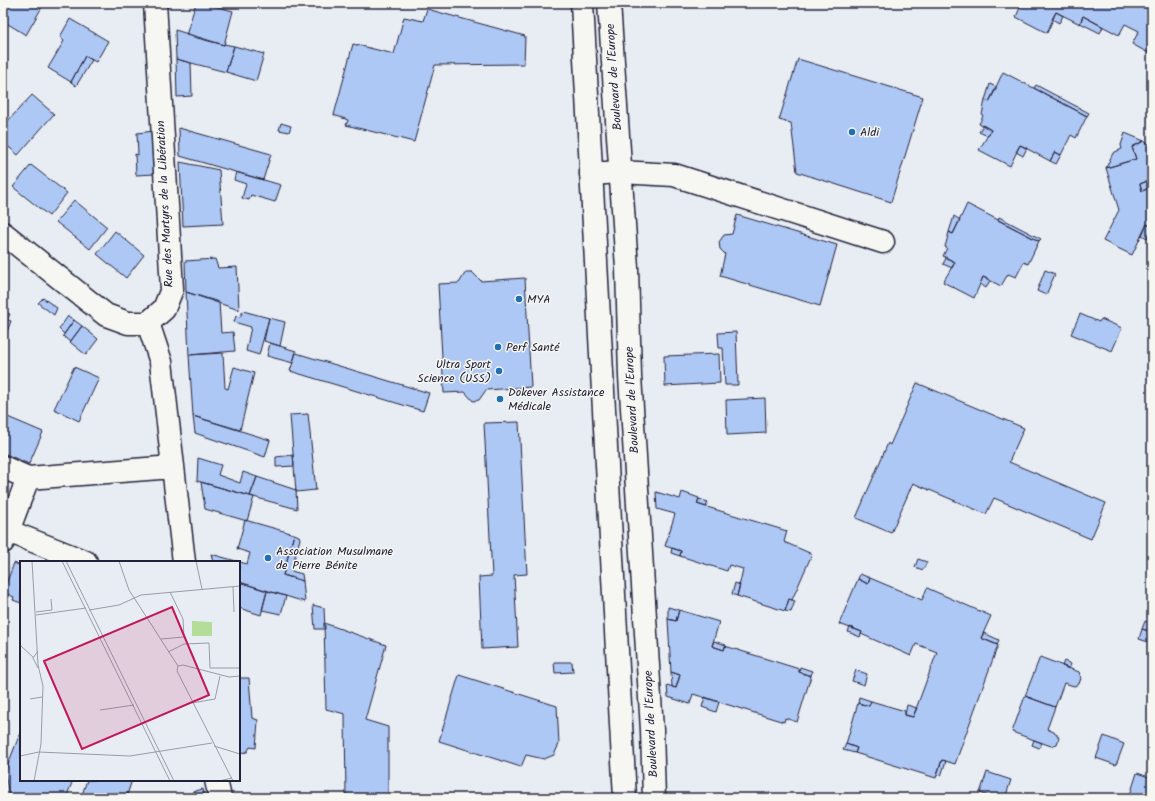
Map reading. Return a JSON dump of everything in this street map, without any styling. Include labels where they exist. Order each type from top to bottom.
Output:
[{"type":"main road","name":"Rue des Martyrs de la Libération","points":[[148,323],[164,310],[172,289],[155,3]]},
{"type":"main road","points":[[582,3],[625,798]]},
{"type":"main road","name":"Boulevard de l'Europe","points":[[609,3],[627,268],[631,384],[652,730],[654,798]]},
{"type":"main road","points":[[591,174],[620,172],[674,175],[883,242]]},
{"type":"main road","points":[[3,233],[106,315],[128,323],[148,323],[161,362],[184,561]]},
{"type":"main road","points":[[3,467],[28,478],[173,467]]},
{"type":"main road","points":[[28,478],[5,537],[83,561]]},
{"type":"main road","points":[[216,781],[220,798]]},
{"type":"building","points":[[3,3],[34,3],[42,7],[26,35],[3,21]]},
{"type":"building","points":[[196,3],[203,3],[233,11],[224,45],[186,35]]},
{"type":"building","points":[[1022,3],[1152,3],[1152,55],[1132,44],[1139,31],[1125,24],[1119,35],[1083,16],[1080,24],[1056,12],[1047,33],[1016,17]]},
{"type":"building","points":[[427,9],[525,36],[524,64],[435,65],[414,142],[346,125],[348,120],[334,115],[353,44],[394,54],[404,17],[423,21]]},
{"type":"building","points":[[1056,12],[1063,16],[1059,23],[1052,19]]},
{"type":"building","points":[[1083,16],[1103,27],[1100,33],[1080,23]]},
{"type":"building","points":[[70,19],[108,41],[96,62],[85,56],[71,82],[48,68],[64,41],[60,37]]},
{"type":"building","points":[[175,30],[224,45],[234,46],[226,72],[176,59]]},
{"type":"building","points":[[234,46],[264,54],[256,81],[226,72]]},
{"type":"building","points":[[85,56],[92,60],[76,86],[71,82]]},
{"type":"building","points":[[176,59],[191,63],[192,96],[177,97]]},
{"type":"building","name":"Aldi","points":[[798,59],[923,97],[891,202],[797,172],[791,123],[779,120]]},
{"type":"building","points":[[1003,72],[1087,116],[1076,138],[1071,135],[1061,155],[1055,152],[1050,161],[1020,145],[1010,166],[979,150],[991,130],[979,124],[983,116],[985,100],[989,102]]},
{"type":"building","points":[[990,84],[996,87],[996,89],[989,102],[985,100]]},
{"type":"building","points":[[1036,85],[1089,113],[1087,116],[1034,88]]},
{"type":"building","points":[[32,95],[54,114],[18,155],[3,142],[3,126]]},
{"type":"building","points":[[281,123],[291,126],[289,132],[279,130]]},
{"type":"building","points":[[983,125],[991,130],[988,136],[979,132]]},
{"type":"building","points":[[179,128],[271,154],[263,180],[180,156]]},
{"type":"building","points":[[154,131],[155,174],[136,175],[135,154],[138,155],[137,133]]},
{"type":"building","points":[[1125,133],[1144,141],[1132,147],[1136,159],[1106,168],[1113,153],[1122,149],[1121,145]]},
{"type":"building","points":[[1144,141],[1152,146],[1152,179],[1140,184],[1142,191],[1152,187],[1152,227],[1147,224],[1132,255],[1103,241],[1119,210],[1106,168],[1136,159],[1132,147]]},
{"type":"building","points":[[1020,145],[1027,148],[1023,156],[1016,152]]},
{"type":"building","points":[[1055,152],[1061,155],[1056,164],[1050,161]]},
{"type":"building","points":[[180,162],[219,170],[223,224],[183,226]]},
{"type":"building","points":[[31,165],[67,193],[49,216],[13,187]]},
{"type":"building","points":[[236,172],[281,185],[275,202],[251,195],[249,200],[242,198],[246,184],[234,180]]},
{"type":"building","points":[[1150,180],[1152,187],[1142,191],[1140,184]]},
{"type":"building","points":[[74,200],[107,227],[90,249],[56,222]]},
{"type":"building","points":[[967,204],[1039,241],[1028,264],[1024,262],[1016,277],[1008,274],[1001,286],[983,277],[974,298],[943,282],[955,262],[943,256],[947,248],[945,247],[949,232],[953,234]]},
{"type":"building","points":[[737,215],[837,245],[820,306],[720,276],[725,254],[720,249],[719,242],[724,235],[732,234]]},
{"type":"building","points":[[954,216],[960,220],[953,234],[949,232]]},
{"type":"building","points":[[999,217],[1041,239],[1039,241],[998,220]]},
{"type":"building","points":[[1147,224],[1152,227],[1147,238],[1142,235]]},
{"type":"building","points":[[115,231],[144,255],[126,278],[97,254]]},
{"type":"building","points":[[946,258],[955,262],[952,268],[943,264]]},
{"type":"building","points":[[215,259],[218,268],[237,267],[239,310],[186,292],[185,261]]},
{"type":"building","points":[[1045,270],[1055,274],[1046,295],[1037,291]]},
{"type":"building","points":[[466,272],[472,272],[481,281],[525,278],[531,387],[486,390],[479,400],[473,401],[465,392],[444,393],[438,284],[459,283]]},
{"type":"building","points":[[983,277],[990,280],[986,288],[980,284]]},
{"type":"building","points":[[186,292],[219,302],[221,333],[233,332],[235,351],[189,355]]},
{"type":"building","points":[[43,298],[57,308],[54,315],[38,303]]},
{"type":"building","points":[[243,311],[269,318],[259,355],[246,351],[251,327],[234,322],[236,316],[240,317]]},
{"type":"building","points":[[3,312],[10,314],[7,320],[3,318]]},
{"type":"building","points":[[1080,314],[1099,322],[1101,319],[1122,328],[1112,351],[1071,334]]},
{"type":"building","points":[[68,316],[74,320],[64,334],[59,329]]},
{"type":"building","points":[[3,318],[11,321],[3,342]]},
{"type":"building","points":[[269,318],[285,322],[280,346],[264,341]]},
{"type":"building","points":[[74,320],[82,326],[70,342],[63,336]]},
{"type":"building","points":[[82,326],[98,339],[86,355],[70,342]]},
{"type":"building","points":[[736,332],[738,385],[725,385],[723,348],[719,348],[718,333]]},
{"type":"building","points":[[270,343],[296,351],[293,363],[267,356]]},
{"type":"building","points":[[223,353],[225,388],[228,389],[234,367],[254,373],[240,430],[193,416],[189,355]]},
{"type":"building","points":[[296,353],[429,393],[423,411],[290,371]]},
{"type":"building","points":[[719,354],[720,383],[665,386],[664,356]]},
{"type":"building","points":[[74,367],[99,378],[79,421],[54,409]]},
{"type":"building","points":[[917,383],[1024,428],[1009,462],[1106,503],[1091,539],[994,498],[986,514],[913,483],[891,533],[856,518],[888,443],[890,445]]},
{"type":"building","points":[[765,398],[766,433],[727,435],[726,400]]},
{"type":"building","points":[[308,414],[316,490],[296,492],[290,415]]},
{"type":"building","points":[[3,415],[43,432],[29,464],[3,453]]},
{"type":"building","points":[[193,416],[270,440],[265,457],[195,433]]},
{"type":"building","points":[[519,422],[527,574],[514,575],[518,647],[482,649],[479,577],[492,576],[484,423]]},
{"type":"building","points":[[293,455],[294,466],[276,467],[276,457]]},
{"type":"building","points":[[198,458],[221,465],[218,475],[240,483],[243,472],[257,477],[250,496],[197,481]]},
{"type":"building","points":[[257,477],[296,490],[297,509],[250,496]]},
{"type":"building","points":[[201,482],[254,497],[247,521],[205,509]]},
{"type":"building","points":[[656,492],[680,499],[682,492],[699,498],[697,504],[787,531],[784,542],[812,554],[792,600],[789,599],[785,611],[737,596],[743,569],[729,565],[727,571],[680,556],[681,551],[665,546],[675,514],[657,509]]},
{"type":"building","points":[[699,499],[708,502],[706,507],[697,504]]},
{"type":"building","name":"Association Musulmane de Pierre Bénite","points":[[245,520],[294,534],[283,575],[303,581],[305,602],[240,582],[240,562],[247,564],[250,553],[237,549]]},
{"type":"building","points":[[294,534],[299,536],[300,539],[291,571],[302,574],[303,581],[283,575]]},
{"type":"building","points":[[672,548],[681,551],[680,556],[671,553]]},
{"type":"building","name":"Association Musulmane de Pierre Bénite","points":[[211,554],[236,561],[213,561]]},
{"type":"building","points":[[918,559],[927,562],[923,570],[915,567]]},
{"type":"building","points":[[14,563],[20,566],[20,603],[13,600],[14,597],[3,592]]},
{"type":"building","points":[[860,574],[870,578],[868,584],[858,579]]},
{"type":"building","points":[[870,578],[922,600],[927,588],[991,616],[981,638],[998,645],[955,764],[942,760],[936,778],[855,753],[857,748],[846,744],[858,703],[869,706],[871,701],[905,711],[905,715],[913,717],[937,652],[916,644],[911,656],[861,634],[862,632],[839,624],[858,579],[868,584]]},
{"type":"building","points":[[240,582],[267,591],[261,615],[240,608]]},
{"type":"building","points":[[735,583],[740,585],[737,596],[732,594]]},
{"type":"building","points":[[267,591],[286,596],[281,614],[262,610]]},
{"type":"building","points":[[789,599],[795,601],[791,612],[785,611]]},
{"type":"building","points":[[313,605],[324,608],[325,629],[315,629]]},
{"type":"building","points":[[668,607],[679,610],[676,621],[668,619]]},
{"type":"building","points":[[679,610],[719,622],[712,646],[724,650],[725,646],[799,669],[799,672],[811,676],[797,722],[785,718],[784,722],[693,694],[690,704],[668,697],[667,685],[676,688],[680,675],[671,672],[668,619],[676,621]]},
{"type":"building","points":[[1145,621],[1152,624],[1152,632],[1142,629]]},
{"type":"building","points":[[324,623],[386,645],[365,720],[388,727],[388,798],[346,798],[345,714],[326,709]]},
{"type":"building","points":[[850,627],[862,632],[860,637],[848,632]]},
{"type":"building","points":[[1142,629],[1152,632],[1148,642],[1139,639]]},
{"type":"building","points":[[984,633],[999,640],[997,645],[981,638]]},
{"type":"building","points":[[714,641],[726,645],[724,650],[712,646]]},
{"type":"building","points":[[1040,657],[1079,672],[1081,678],[1079,684],[1074,686],[1064,683],[1055,707],[1025,696]]},
{"type":"building","points":[[1064,661],[1071,664],[1069,669],[1062,666]]},
{"type":"building","points":[[554,662],[572,662],[573,672],[555,673]]},
{"type":"building","points":[[800,667],[812,671],[811,676],[799,672]]},
{"type":"building","points":[[856,670],[867,674],[864,685],[852,681]]},
{"type":"building","points":[[671,672],[680,675],[676,688],[672,687]]},
{"type":"building","points":[[459,675],[557,706],[559,744],[554,755],[544,759],[526,755],[521,767],[439,741]]},
{"type":"building","points":[[240,678],[249,678],[252,718],[258,720],[256,748],[250,747],[247,752],[240,753]]},
{"type":"building","points":[[1025,696],[1055,707],[1047,729],[1056,733],[1059,738],[1057,744],[1051,746],[1012,732]]},
{"type":"building","points":[[705,697],[719,702],[716,712],[702,707]]},
{"type":"building","points":[[859,697],[871,701],[869,706],[858,703]]},
{"type":"building","points":[[907,705],[917,708],[913,717],[905,715]]},
{"type":"building","points":[[20,734],[20,781],[73,781],[66,798],[9,798],[5,772]]},
{"type":"building","points":[[1104,736],[1124,744],[1116,765],[1096,758]]},
{"type":"building","points":[[1034,740],[1042,743],[1039,748],[1032,745]]},
{"type":"building","points":[[846,744],[857,748],[855,753],[843,750]]},
{"type":"building","points":[[942,760],[946,761],[941,776],[937,774]]},
{"type":"building","points":[[987,772],[1011,780],[1005,798],[995,798],[980,793]]},
{"type":"building","points":[[1137,773],[1152,778],[1152,798],[1129,798]]},
{"type":"building","points":[[87,781],[132,781],[126,798],[81,798]]},
{"type":"building","points":[[203,789],[205,798],[193,798],[192,792]]},
{"type":"place","name":"Aldi","points":[[852,132]]},
{"type":"place","name":"MYA","points":[[519,299]]},
{"type":"place","name":"Perf Santé","points":[[498,347]]},
{"type":"place","name":"Ultra Sport Science (USS)","points":[[499,371]]},
{"type":"place","name":"Dokever Assistance Médicale","points":[[500,399]]},
{"type":"place","name":"Association Musulmane de Pierre Bénite","points":[[268,558]]}]
